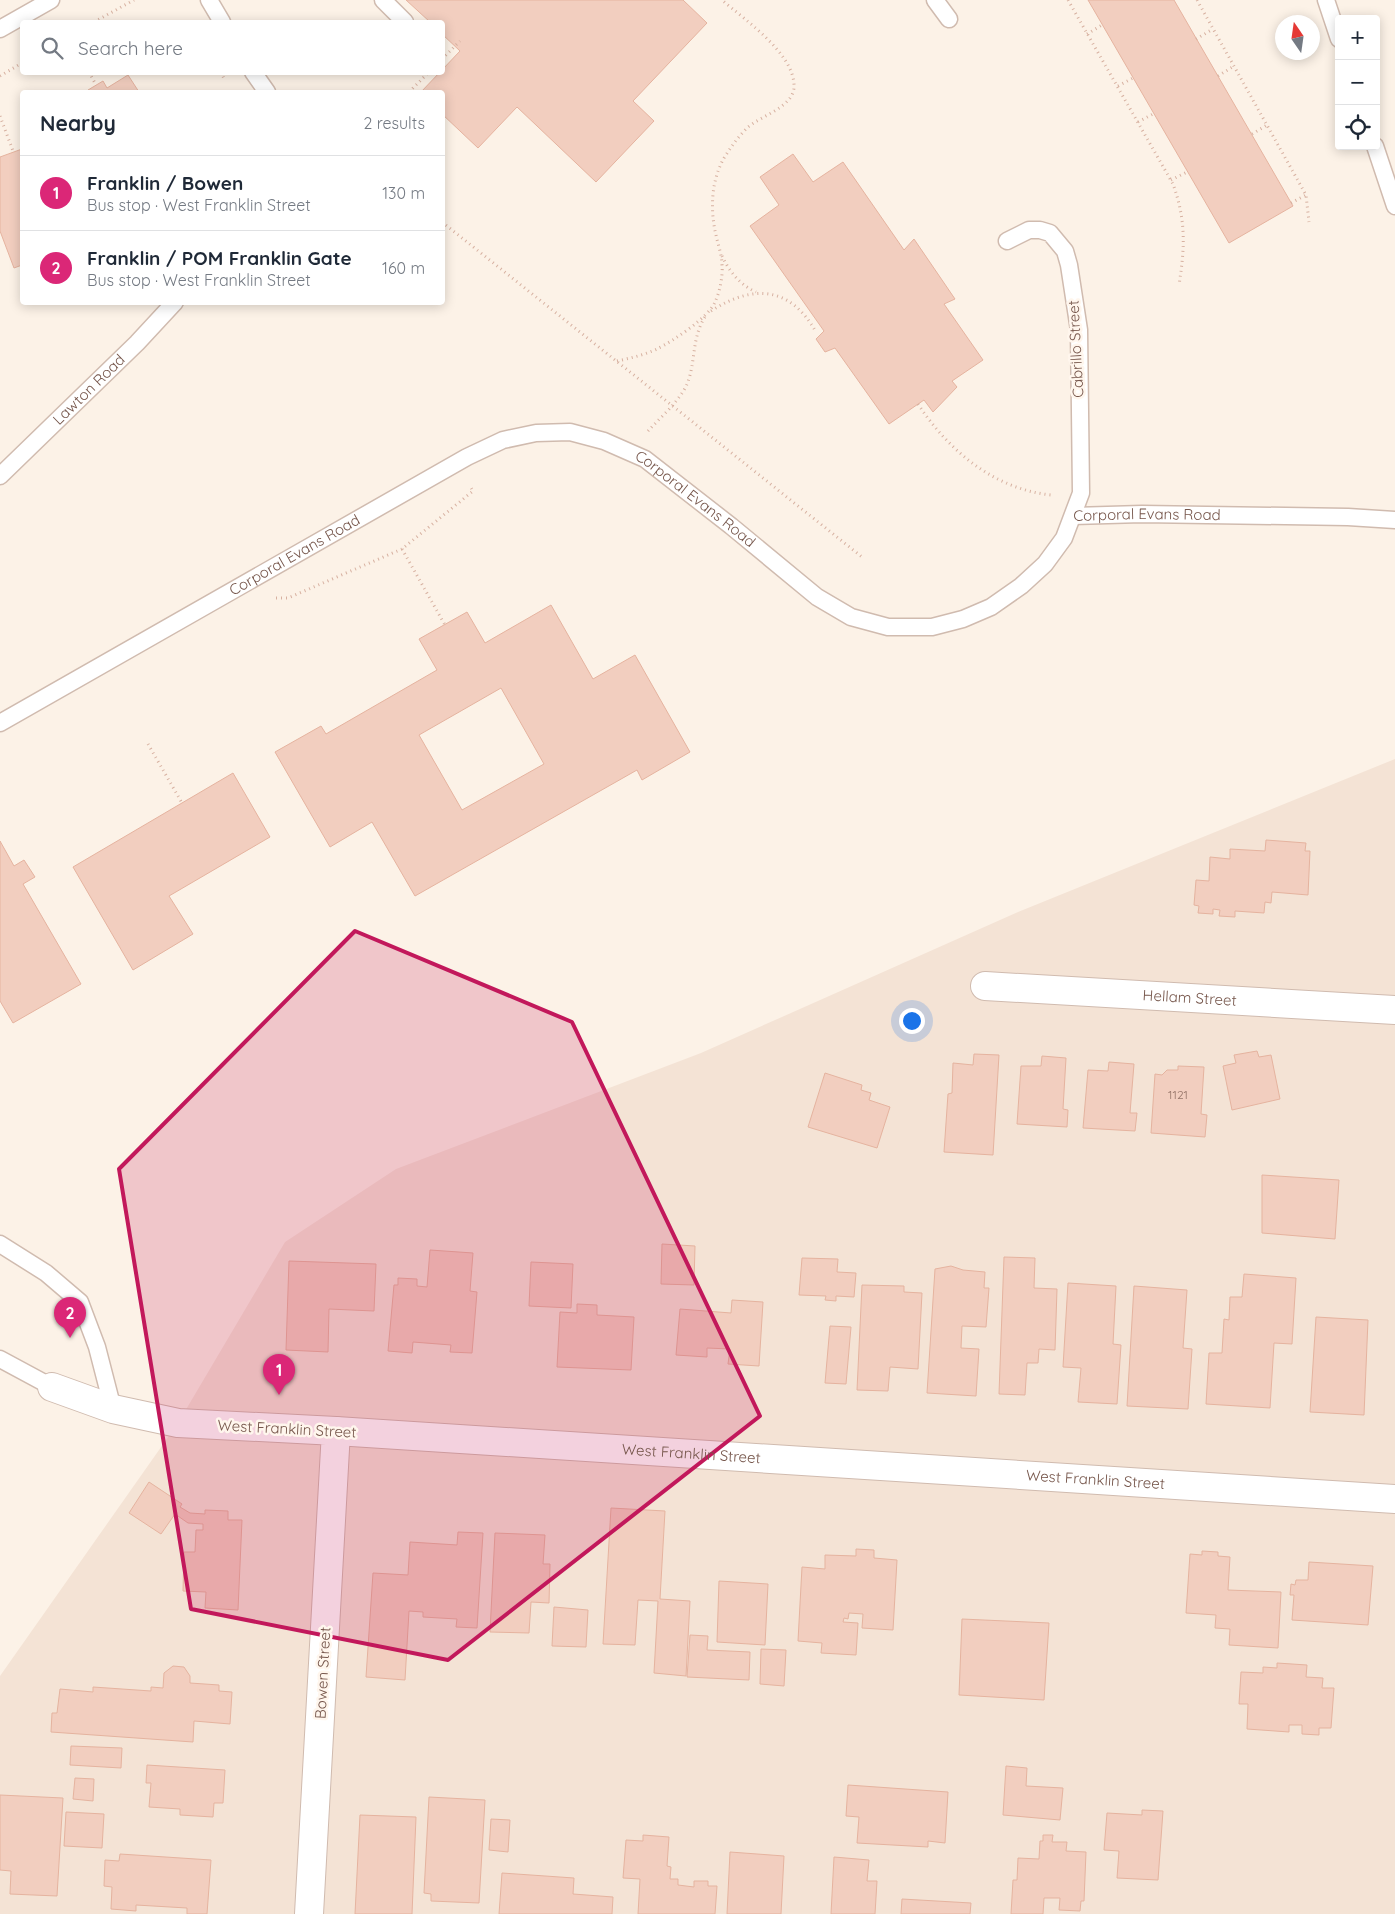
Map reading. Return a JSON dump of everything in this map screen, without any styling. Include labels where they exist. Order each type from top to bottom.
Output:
[{"type":"street","name":"Hellam Street","points":[[985,986],[1395,1010]]},
{"type":"street","name":"West Franklin Street","points":[[52,1387],[113,1409],[178,1422],[1395,1499]]},
{"type":"street","name":"Bowen Street","points":[[309,1914],[336,1431]]},
{"type":"lane","points":[[0,28],[51,0]]},
{"type":"lane","points":[[209,0],[221,20]]},
{"type":"lane","points":[[383,0],[403,20]]},
{"type":"lane","points":[[935,0],[949,19]]},
{"type":"lane","points":[[1326,0],[1335,27]]},
{"type":"lane","points":[[255,75],[266,90]]},
{"type":"lane","points":[[1376,150],[1395,206]]},
{"type":"lane","name":"Cabrillo Street","points":[[1006,241],[1028,230],[1040,230],[1050,234],[1061,246],[1065,251],[1069,264],[1078,330],[1080,496],[1073,516]]},
{"type":"lane","name":"Lawton Road","points":[[0,476],[147,333],[172,305]]},
{"type":"lane","name":"Corporal Evans Road","points":[[0,723],[466,457],[503,440],[536,433],[570,432],[604,441],[645,459],[731,526],[817,597],[851,617],[888,627],[932,627],[963,620],[991,607],[1021,586],[1045,564],[1064,538],[1073,516],[1142,514],[1348,517],[1395,520]]},
{"type":"lane","points":[[0,1244],[46,1273],[80,1302],[95,1340],[113,1409]]},
{"type":"lane","name":"West Franklin Street","points":[[0,1359],[52,1387]]},
{"type":"path","points":[[98,20],[134,0]]},
{"type":"path","points":[[648,431],[672,406],[684,390],[689,376],[699,326],[715,302],[720,284],[722,266],[712,218],[713,193],[720,168],[735,141],[748,127],[781,107],[791,97],[795,86],[793,74],[788,63],[777,48],[722,0]]},
{"type":"path","points":[[1068,0],[1171,180],[1180,205],[1184,228],[1184,248],[1179,285]]},
{"type":"path","points":[[1197,0],[1306,195],[1309,222]]},
{"type":"path","points":[[1087,34],[1102,25]]},
{"type":"path","points":[[1196,39],[1213,29]]},
{"type":"path","points":[[445,56],[460,41]]},
{"type":"path","points":[[0,76],[20,64]]},
{"type":"path","points":[[1218,76],[1234,66]]},
{"type":"path","points":[[91,75],[96,85]]},
{"type":"path","points":[[411,90],[426,75]]},
{"type":"path","points":[[1118,86],[1133,78]]},
{"type":"path","points":[[1138,122],[1153,114]]},
{"type":"path","points":[[0,116],[13,151]]},
{"type":"path","points":[[1252,134],[1267,125]]},
{"type":"path","points":[[1171,180],[1187,172]]},
{"type":"path","points":[[1291,202],[1306,195]]},
{"type":"path","points":[[445,224],[862,558]]},
{"type":"path","points":[[720,253],[736,278],[746,287],[759,293]]},
{"type":"path","points":[[617,361],[636,357],[658,348],[724,302],[748,293],[771,294],[792,303],[808,317],[816,332]]},
{"type":"path","points":[[918,404],[930,423],[953,449],[975,466],[1007,484],[1048,494],[1080,496]]},
{"type":"path","points":[[223,596],[288,598],[402,549],[473,491],[470,486]]},
{"type":"path","points":[[402,549],[445,625]]},
{"type":"path","points":[[148,744],[182,803]]},
{"type":"highlighted area","points":[[355,931],[572,1022],[760,1416],[448,1660],[191,1609],[119,1169]]},
{"type":"shaded area","points":[[1395,759],[1395,1914],[0,1914],[0,1676],[178,1423],[285,1242],[396,1169],[701,1053],[1018,912]]},
{"type":"building","points":[[406,0],[683,0],[707,23],[633,101],[654,121],[596,182],[517,107],[478,148],[445,117],[445,90],[423,90],[437,75],[445,75],[445,67],[460,51],[445,37],[445,20],[428,20]]},
{"type":"building","points":[[1088,0],[1174,0],[1293,206],[1229,243]]},
{"type":"building","points":[[128,75],[138,90],[88,90],[103,81],[107,88]]},
{"type":"building","points":[[20,150],[20,266],[14,268],[0,231],[0,157]]},
{"type":"building","points":[[793,154],[813,182],[843,162],[904,250],[914,239],[955,299],[944,304],[983,360],[952,381],[957,387],[933,412],[924,400],[889,424],[835,348],[825,352],[816,339],[824,331],[750,226],[779,205],[760,177]]},
{"type":"building","points":[[551,605],[593,679],[635,655],[690,752],[642,780],[637,770],[415,896],[372,822],[330,847],[275,752],[321,726],[326,734],[437,670],[419,639],[467,612],[485,643]],"holes":[[[501,688],[544,764],[462,810],[419,735]]]},
{"type":"building","points":[[233,773],[270,837],[169,896],[193,934],[133,970],[73,867]]},
{"type":"building","points":[[1266,840],[1306,843],[1305,851],[1310,851],[1308,895],[1272,892],[1271,903],[1265,902],[1264,913],[1235,911],[1235,917],[1219,916],[1220,910],[1213,909],[1213,914],[1198,913],[1199,906],[1194,905],[1196,880],[1209,881],[1210,857],[1230,859],[1230,849],[1265,851]]},
{"type":"building","points":[[0,841],[14,866],[24,860],[35,877],[23,884],[81,984],[13,1023],[0,1001]]},
{"type":"building","points":[[1257,1051],[1259,1057],[1271,1055],[1280,1099],[1232,1110],[1223,1066],[1236,1063],[1234,1055]]},
{"type":"building","points":[[974,1054],[999,1055],[993,1155],[944,1152],[948,1094],[952,1093],[953,1063],[973,1065]]},
{"type":"building","points":[[1042,1056],[1066,1058],[1063,1109],[1068,1110],[1067,1127],[1017,1124],[1021,1066],[1041,1066]]},
{"type":"building","points":[[1109,1062],[1134,1064],[1130,1113],[1137,1113],[1135,1131],[1083,1128],[1088,1070],[1108,1071]]},
{"type":"building","points":[[1178,1066],[1204,1067],[1201,1114],[1207,1115],[1205,1137],[1151,1133],[1155,1074],[1162,1075],[1167,1070],[1178,1070]]},
{"type":"building","points":[[825,1073],[862,1085],[861,1090],[871,1093],[869,1100],[890,1107],[877,1148],[808,1127]]},
{"type":"building","points":[[1262,1175],[1339,1180],[1335,1239],[1262,1233]]},
{"type":"building","points":[[662,1244],[695,1246],[694,1285],[661,1284]]},
{"type":"building","points":[[430,1250],[473,1253],[470,1291],[477,1292],[472,1353],[450,1352],[451,1345],[413,1342],[412,1353],[388,1351],[394,1285],[398,1285],[398,1278],[417,1279],[417,1286],[427,1287]]},
{"type":"building","points":[[1004,1257],[1035,1258],[1034,1288],[1057,1289],[1055,1350],[1039,1349],[1038,1363],[1027,1363],[1025,1395],[999,1394]]},
{"type":"building","points":[[802,1258],[838,1259],[837,1272],[856,1273],[854,1297],[836,1296],[836,1301],[825,1300],[826,1296],[799,1295]]},
{"type":"building","points":[[289,1261],[376,1264],[374,1311],[329,1309],[328,1352],[286,1350]]},
{"type":"building","points":[[531,1262],[573,1264],[571,1308],[529,1306]]},
{"type":"building","points":[[951,1266],[963,1270],[985,1272],[984,1288],[989,1288],[986,1327],[962,1326],[961,1348],[979,1349],[976,1396],[927,1393],[935,1269]]},
{"type":"building","points":[[1244,1274],[1296,1278],[1292,1344],[1274,1343],[1270,1408],[1206,1404],[1209,1353],[1222,1353],[1224,1319],[1229,1320],[1230,1297],[1242,1297]]},
{"type":"building","points":[[1068,1283],[1116,1286],[1113,1344],[1121,1345],[1117,1404],[1078,1402],[1081,1368],[1063,1367]]},
{"type":"building","points":[[862,1285],[904,1286],[904,1292],[922,1293],[918,1369],[890,1367],[888,1391],[857,1390]]},
{"type":"building","points":[[1134,1286],[1187,1290],[1183,1348],[1192,1349],[1188,1409],[1127,1406]]},
{"type":"building","points":[[732,1300],[763,1302],[759,1366],[728,1364],[730,1349],[707,1348],[707,1357],[676,1355],[680,1309],[731,1313]]},
{"type":"building","points":[[577,1304],[597,1305],[597,1315],[634,1317],[631,1370],[557,1367],[560,1312],[577,1313]]},
{"type":"building","points":[[1316,1317],[1368,1320],[1364,1415],[1310,1412]]},
{"type":"building","points":[[830,1326],[851,1327],[846,1384],[825,1383]]},
{"type":"building","points":[[149,1482],[182,1504],[180,1507],[190,1513],[205,1514],[205,1510],[228,1511],[228,1520],[242,1520],[238,1610],[205,1608],[206,1592],[183,1591],[184,1552],[195,1552],[196,1530],[203,1530],[203,1524],[188,1523],[175,1514],[161,1534],[129,1513]]},
{"type":"building","points":[[611,1508],[665,1511],[660,1599],[690,1601],[686,1676],[654,1673],[658,1601],[638,1600],[635,1645],[603,1644]]},
{"type":"building","points":[[458,1532],[483,1533],[477,1628],[456,1627],[457,1619],[423,1617],[423,1612],[409,1611],[405,1680],[366,1677],[373,1573],[408,1575],[410,1542],[457,1545]]},
{"type":"building","points":[[495,1533],[545,1535],[543,1564],[550,1564],[549,1603],[531,1602],[529,1633],[490,1632]]},
{"type":"building","points":[[856,1549],[874,1550],[874,1558],[897,1560],[893,1630],[862,1628],[863,1614],[849,1613],[848,1619],[844,1618],[843,1622],[858,1623],[856,1655],[821,1653],[822,1643],[798,1641],[802,1567],[825,1569],[825,1555],[856,1556]]},
{"type":"building","points":[[1202,1551],[1218,1552],[1218,1556],[1230,1557],[1228,1590],[1281,1592],[1278,1648],[1229,1645],[1230,1629],[1215,1628],[1216,1615],[1186,1613],[1190,1554],[1202,1555]]},
{"type":"building","points":[[1309,1562],[1373,1566],[1368,1625],[1292,1620],[1294,1595],[1290,1595],[1291,1584],[1295,1585],[1296,1580],[1308,1580]]},
{"type":"building","points":[[719,1581],[768,1584],[765,1645],[717,1642]]},
{"type":"building","points":[[554,1607],[588,1610],[586,1647],[552,1646]]},
{"type":"building","points":[[962,1619],[1049,1623],[1044,1700],[959,1695]]},
{"type":"building","points":[[690,1635],[708,1636],[707,1650],[750,1652],[749,1680],[687,1677]]},
{"type":"building","points":[[761,1649],[786,1650],[784,1686],[760,1684]]},
{"type":"building","points":[[1277,1663],[1307,1665],[1306,1677],[1323,1678],[1322,1688],[1334,1688],[1331,1728],[1319,1728],[1319,1735],[1302,1734],[1302,1725],[1289,1725],[1289,1732],[1247,1729],[1248,1704],[1239,1704],[1241,1672],[1263,1673],[1263,1667],[1277,1668]]},
{"type":"building","points":[[173,1666],[184,1667],[190,1676],[190,1683],[219,1685],[219,1691],[232,1692],[230,1724],[194,1721],[193,1742],[51,1732],[52,1713],[57,1713],[60,1689],[93,1692],[93,1687],[151,1691],[151,1687],[163,1688],[164,1673]]},
{"type":"building","points":[[71,1746],[122,1748],[121,1768],[70,1765]]},
{"type":"building","points":[[147,1765],[225,1770],[223,1803],[214,1803],[213,1817],[180,1815],[180,1809],[149,1807],[151,1783],[146,1783]]},
{"type":"building","points":[[1006,1766],[1027,1768],[1026,1786],[1063,1788],[1060,1820],[1003,1815]]},
{"type":"building","points":[[75,1778],[94,1779],[93,1801],[73,1799]]},
{"type":"building","points":[[848,1785],[948,1792],[945,1843],[928,1841],[928,1847],[857,1843],[859,1817],[846,1816]]},
{"type":"building","points":[[0,1795],[63,1798],[57,1896],[10,1894],[11,1871],[0,1870]]},
{"type":"building","points":[[429,1797],[485,1800],[479,1903],[431,1901],[431,1894],[424,1893]]},
{"type":"building","points":[[1142,1810],[1163,1811],[1158,1880],[1117,1878],[1119,1851],[1104,1850],[1107,1813],[1142,1815]]},
{"type":"building","points":[[66,1812],[104,1814],[102,1848],[64,1846]]},
{"type":"building","points":[[360,1815],[416,1817],[412,1914],[355,1914]]},
{"type":"building","points":[[491,1819],[510,1820],[508,1852],[489,1850]]},
{"type":"building","points":[[643,1835],[669,1837],[667,1866],[671,1867],[670,1879],[678,1879],[678,1885],[694,1887],[694,1881],[708,1881],[708,1886],[717,1886],[715,1914],[638,1914],[640,1879],[623,1878],[626,1840],[643,1841]]},
{"type":"building","points":[[1043,1835],[1053,1835],[1052,1842],[1067,1842],[1066,1851],[1086,1852],[1084,1901],[1081,1901],[1080,1911],[1059,1910],[1060,1898],[1044,1898],[1043,1914],[1011,1914],[1013,1880],[1017,1880],[1018,1858],[1039,1859],[1040,1841],[1043,1841]]},
{"type":"building","points":[[730,1852],[784,1856],[781,1914],[727,1914]]},
{"type":"building","points":[[120,1854],[211,1860],[207,1914],[187,1914],[187,1908],[136,1905],[136,1911],[111,1909],[112,1887],[104,1886],[105,1860],[119,1861]]},
{"type":"building","points":[[834,1857],[869,1860],[867,1881],[877,1881],[875,1914],[831,1914]]},
{"type":"building","points":[[502,1873],[574,1878],[573,1894],[613,1897],[612,1914],[499,1914]]},
{"type":"building","points":[[902,1899],[971,1903],[970,1914],[901,1914]]},
{"type":"place","name":"Franklin / POM Franklin Gate","points":[[70,1338]]},
{"type":"place","name":"Franklin / Bowen","points":[[279,1395]]}]
